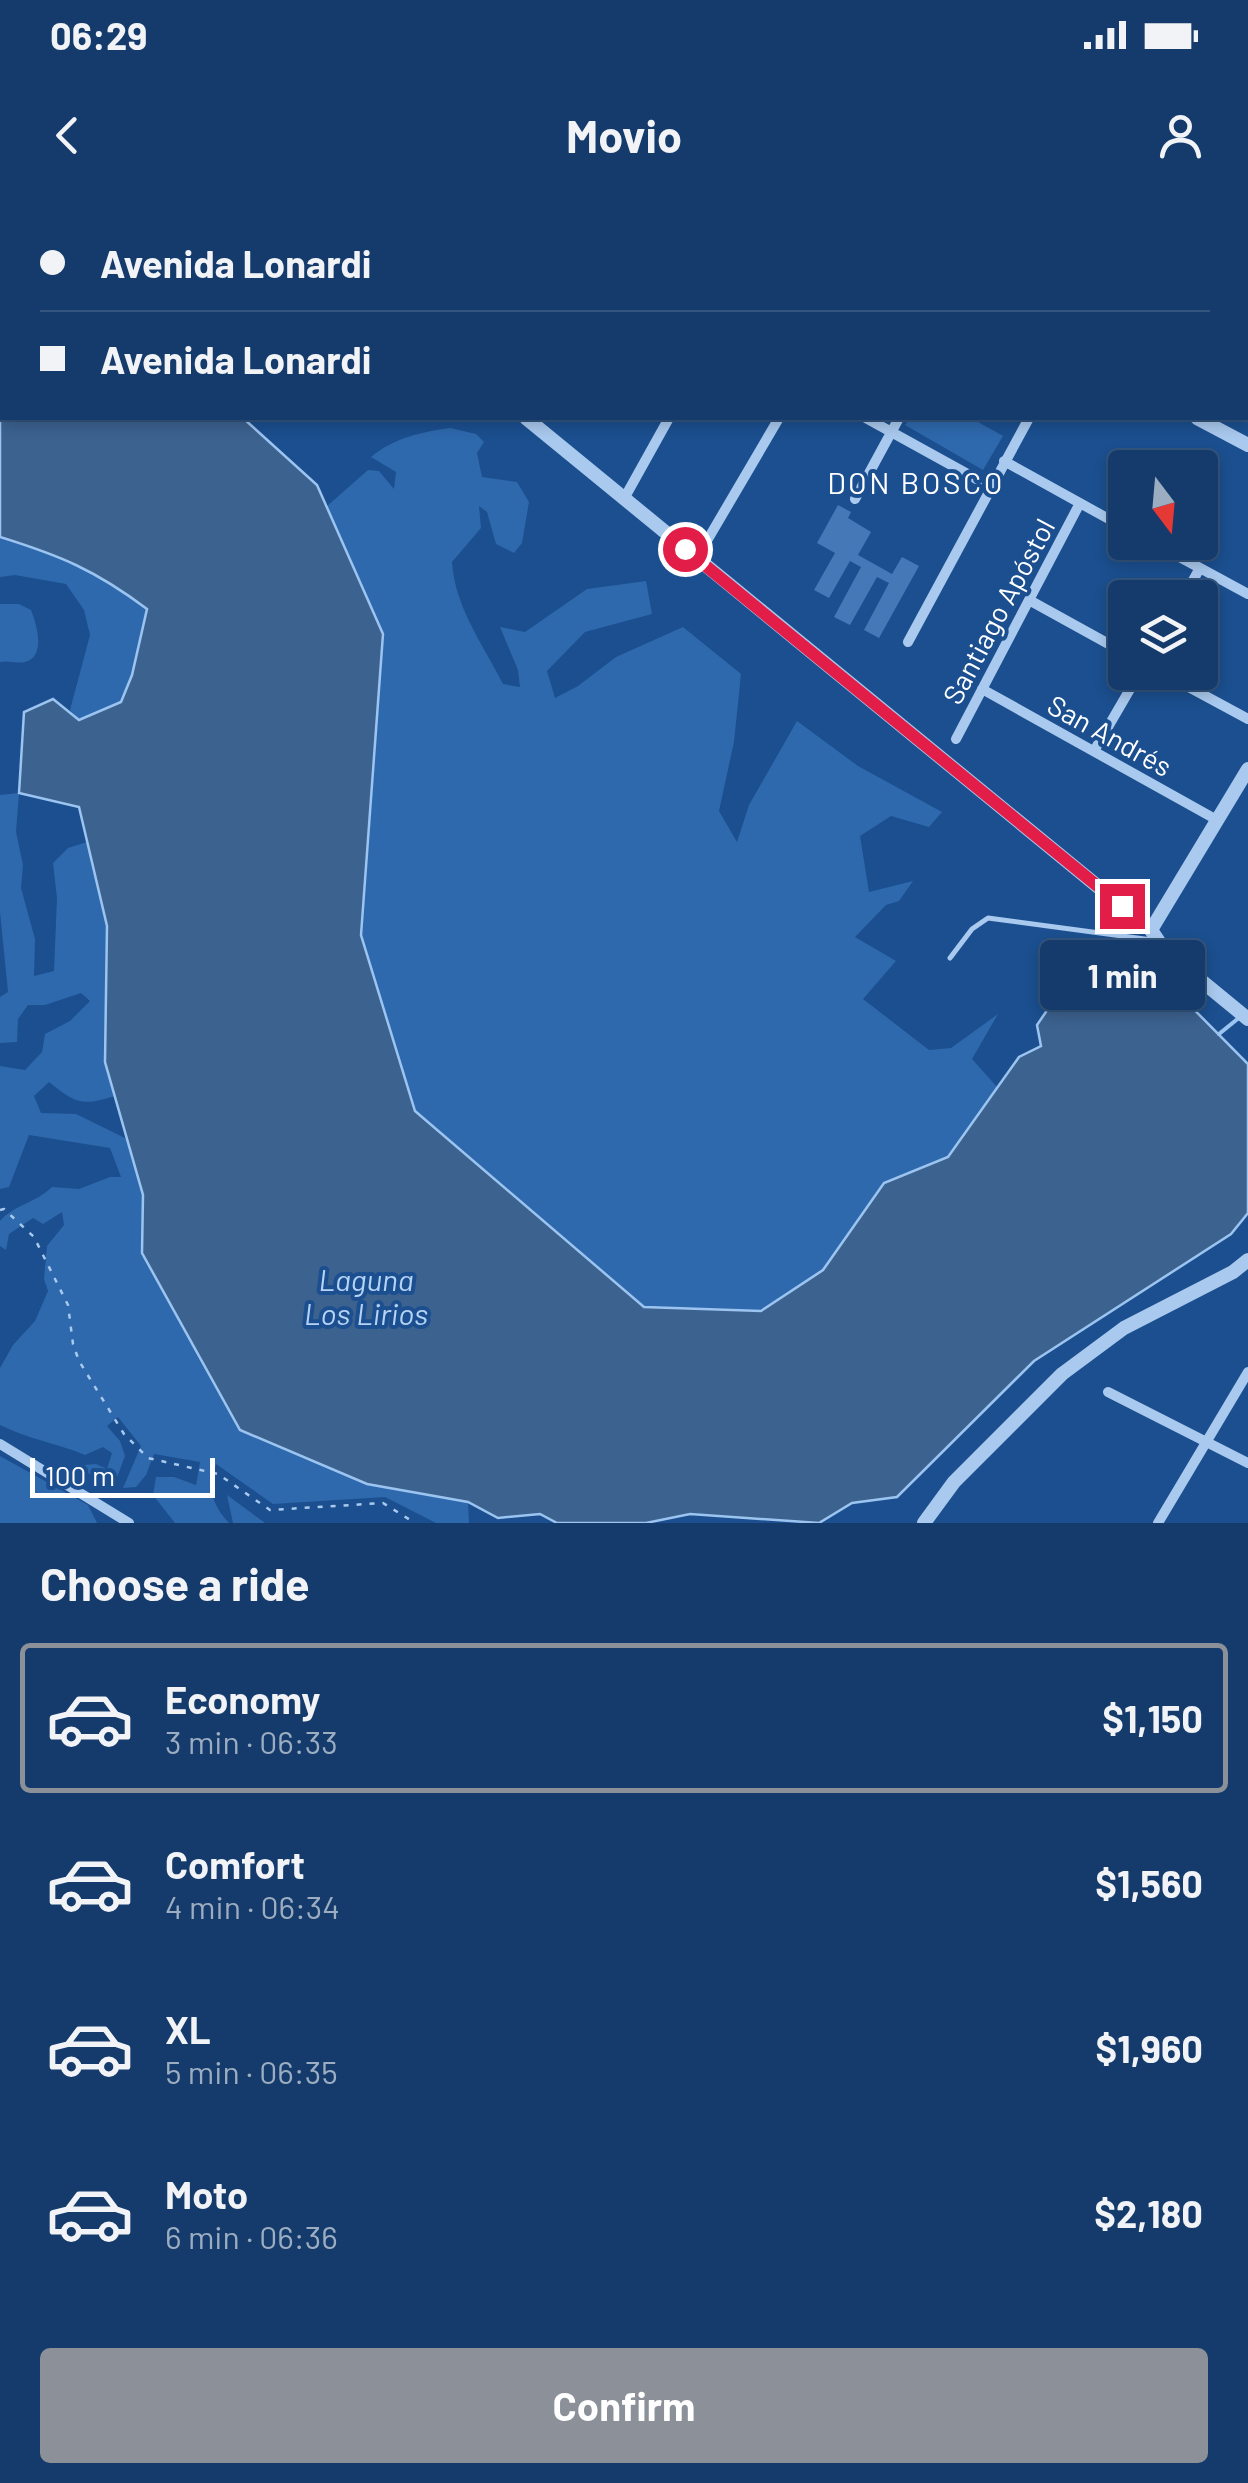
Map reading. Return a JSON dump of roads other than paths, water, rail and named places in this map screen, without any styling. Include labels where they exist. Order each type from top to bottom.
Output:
[{"type":"street","points":[[530,420],[1153,935],[1248,1019]]},
{"type":"street","points":[[625,497],[669,420]]},
{"type":"street","points":[[685,549],[708,539],[777,420]]},
{"type":"street","points":[[869,420],[991,487]]},
{"type":"street","points":[[855,499],[898,420]]},
{"type":"street","points":[[908,642],[1028,420]]},
{"type":"street","points":[[1222,423],[1248,445]]},
{"type":"street","points":[[1004,461],[1108,519]]},
{"type":"street","name":"Santiago Apóstol","points":[[956,739],[1080,503]]},
{"type":"street","points":[[1185,560],[1248,594]]},
{"type":"street","points":[[1193,580],[1200,568]]},
{"type":"street","points":[[1029,600],[1108,644]]},
{"type":"street","name":"San Andrés","points":[[982,689],[1217,820]]},
{"type":"street","points":[[1094,751],[1130,690]]},
{"type":"street","points":[[1194,690],[1248,719]]},
{"type":"street","points":[[1153,935],[1248,768]]},
{"type":"street","points":[[924,1523],[954,1482],[1062,1374],[1124,1328],[1233,1272],[1248,1260]]},
{"type":"street","points":[[1158,1523],[1248,1372]]},
{"type":"street","points":[[1108,1392],[1248,1463]]},
{"type":"street","points":[[0,1444],[129,1523]]},
{"type":"lane","points":[[950,958],[972,929],[988,918],[1153,935]]},
{"type":"water","name":"Laguna Los Lirios","points":[[0,420],[245,420],[317,485],[383,634],[361,935],[415,1111],[644,1307],[761,1311],[823,1270],[884,1183],[948,1157],[1019,1057],[1041,1046],[1037,1025],[1076,968],[1081,949],[1130,945],[1248,1064],[1248,1213],[1231,1234],[1034,1361],[897,1497],[852,1503],[819,1523],[690,1514],[646,1523],[557,1523],[540,1514],[498,1518],[468,1502],[367,1484],[240,1430],[142,1253],[143,1195],[105,1062],[107,926],[79,807],[19,793],[24,712],[53,699],[79,720],[121,702],[132,675],[147,609],[77,566],[0,537]]},
{"type":"waterway","points":[[1219,1034],[1240,1017]]},
{"type":"district","name":"DON BOSCO","points":[[916,482]]}]
